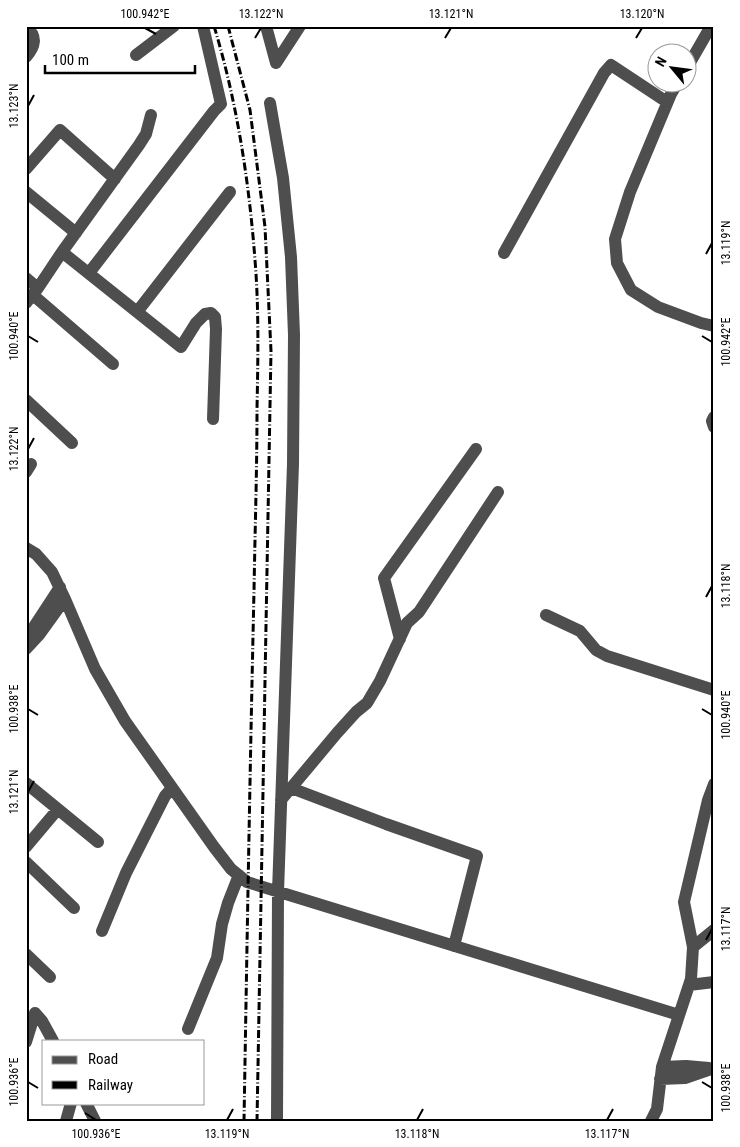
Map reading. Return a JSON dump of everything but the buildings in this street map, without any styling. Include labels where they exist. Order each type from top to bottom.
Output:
[{"type":"street","points":[[136,55],[174,26]]},
{"type":"street","points":[[89,274],[221,104],[203,26]]},
{"type":"street","points":[[266,26],[276,63],[300,26]]},
{"type":"street","points":[[698,49],[711,26]]},
{"type":"street","points":[[26,27],[34,36],[34,44],[26,57]]},
{"type":"street","points":[[504,253],[604,73],[611,65],[667,102]]},
{"type":"street","points":[[672,92],[630,192],[615,239],[617,263],[630,290],[658,306],[701,323],[714,326]]},
{"type":"street","points":[[270,103],[283,178],[291,257],[294,336],[292,474],[278,892],[280,1119]]},
{"type":"street","points":[[32,295],[116,179],[146,134],[151,115]]},
{"type":"street","points":[[26,169],[60,130],[116,179]]},
{"type":"street","points":[[26,192],[76,233]]},
{"type":"street","points":[[137,312],[230,192]]},
{"type":"street","points":[[62,252],[181,347],[196,323],[205,314],[211,313],[215,317],[213,419]]},
{"type":"street","points":[[26,278],[32,295],[113,364]]},
{"type":"street","points":[[26,400],[72,443]]},
{"type":"street","points":[[714,416],[712,421],[714,427]]},
{"type":"street","points":[[400,639],[384,578],[476,450]]},
{"type":"street","points":[[282,800],[337,733],[367,702],[380,681],[407,624],[419,612],[498,492]]},
{"type":"street","points":[[26,548],[36,554],[52,572],[95,669],[125,720],[214,847],[231,869],[247,882],[679,1015]]},
{"type":"street","points":[[26,639],[62,593]]},
{"type":"street","points":[[26,649],[39,635],[62,593]]},
{"type":"street","points":[[546,615],[580,632],[596,650],[607,656],[714,690]]},
{"type":"street","points":[[26,782],[98,842]]},
{"type":"street","points":[[102,931],[126,873],[165,796],[172,788]]},
{"type":"street","points":[[291,788],[477,856],[454,946]]},
{"type":"street","points":[[651,1121],[656,1109],[661,1073],[690,980],[693,947],[684,902],[712,794]]},
{"type":"street","points":[[26,847],[58,809]]},
{"type":"street","points":[[26,862],[74,908]]},
{"type":"street","points":[[188,1029],[216,958],[224,916],[238,874]]},
{"type":"street","points":[[693,947],[714,930]]},
{"type":"street","points":[[26,954],[50,977]]},
{"type":"street","points":[[689,985],[714,982]]},
{"type":"street","points":[[26,1042],[35,1013],[53,1040]]},
{"type":"street","points":[[661,1073],[686,1066],[714,1068]]},
{"type":"street","points":[[66,1121],[71,1104]]},
{"type":"street","points":[[86,1104],[95,1121]]},
{"type":"railway","points":[[214,26],[241,142],[255,260],[258,315],[244,1121]]},
{"type":"railway","points":[[228,26],[250,110],[265,227],[271,351],[257,1121]]}]
